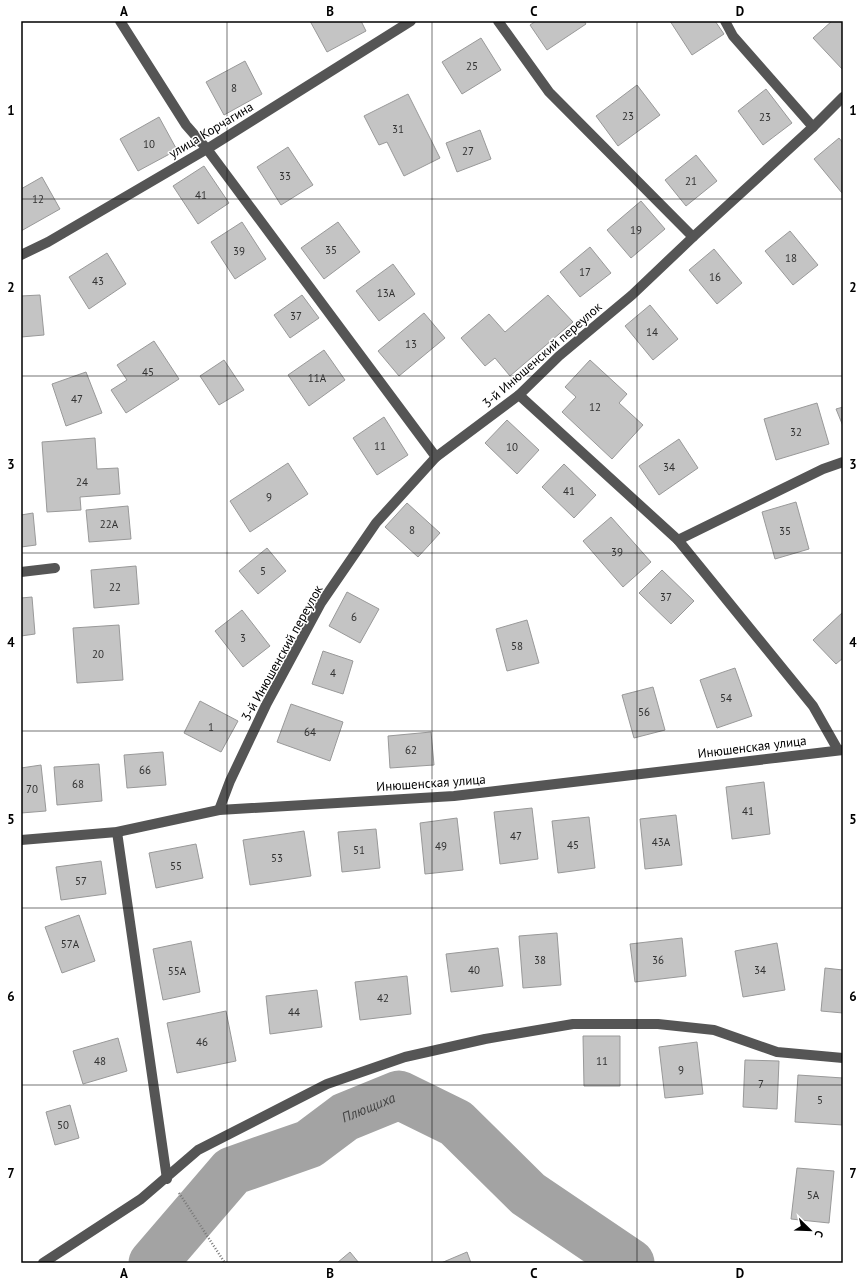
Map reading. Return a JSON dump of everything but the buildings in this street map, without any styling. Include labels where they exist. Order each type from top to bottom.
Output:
[{"type":"street","points":[[120,21],[186,126],[207,149],[436,457]]},
{"type":"street","name":"улица Корчагина","points":[[21,255],[48,242],[207,149],[411,21]]},
{"type":"street","points":[[498,21],[549,92],[693,237]]},
{"type":"street","points":[[725,21],[733,36],[814,127]]},
{"type":"street","name":"3-й Инюшенский переулок","points":[[219,810],[230,781],[266,705],[321,603],[376,523],[436,457],[519,395],[559,356],[632,295],[693,237],[814,127],[843,97]]},
{"type":"street","points":[[519,395],[678,540],[812,706],[840,750]]},
{"type":"street","points":[[678,540],[823,469],[843,462]]},
{"type":"street","points":[[21,572],[55,568]]},
{"type":"street","name":"Инюшенская улица","points":[[21,840],[117,832],[219,810],[454,796],[650,774],[840,750]]},
{"type":"street","points":[[117,832],[167,1179]]},
{"type":"street","points":[[43,1263],[141,1200],[167,1179],[198,1150],[327,1084],[404,1057],[485,1039],[573,1024],[658,1024],[714,1030],[777,1052],[843,1058]]},
{"type":"path","points":[[182,1197],[225,1263]]},
{"type":"waterway","name":"Плющиха","points":[[153,1263],[232,1171],[309,1144],[345,1117],[399,1095],[456,1123],[528,1194],[630,1263]]}]
